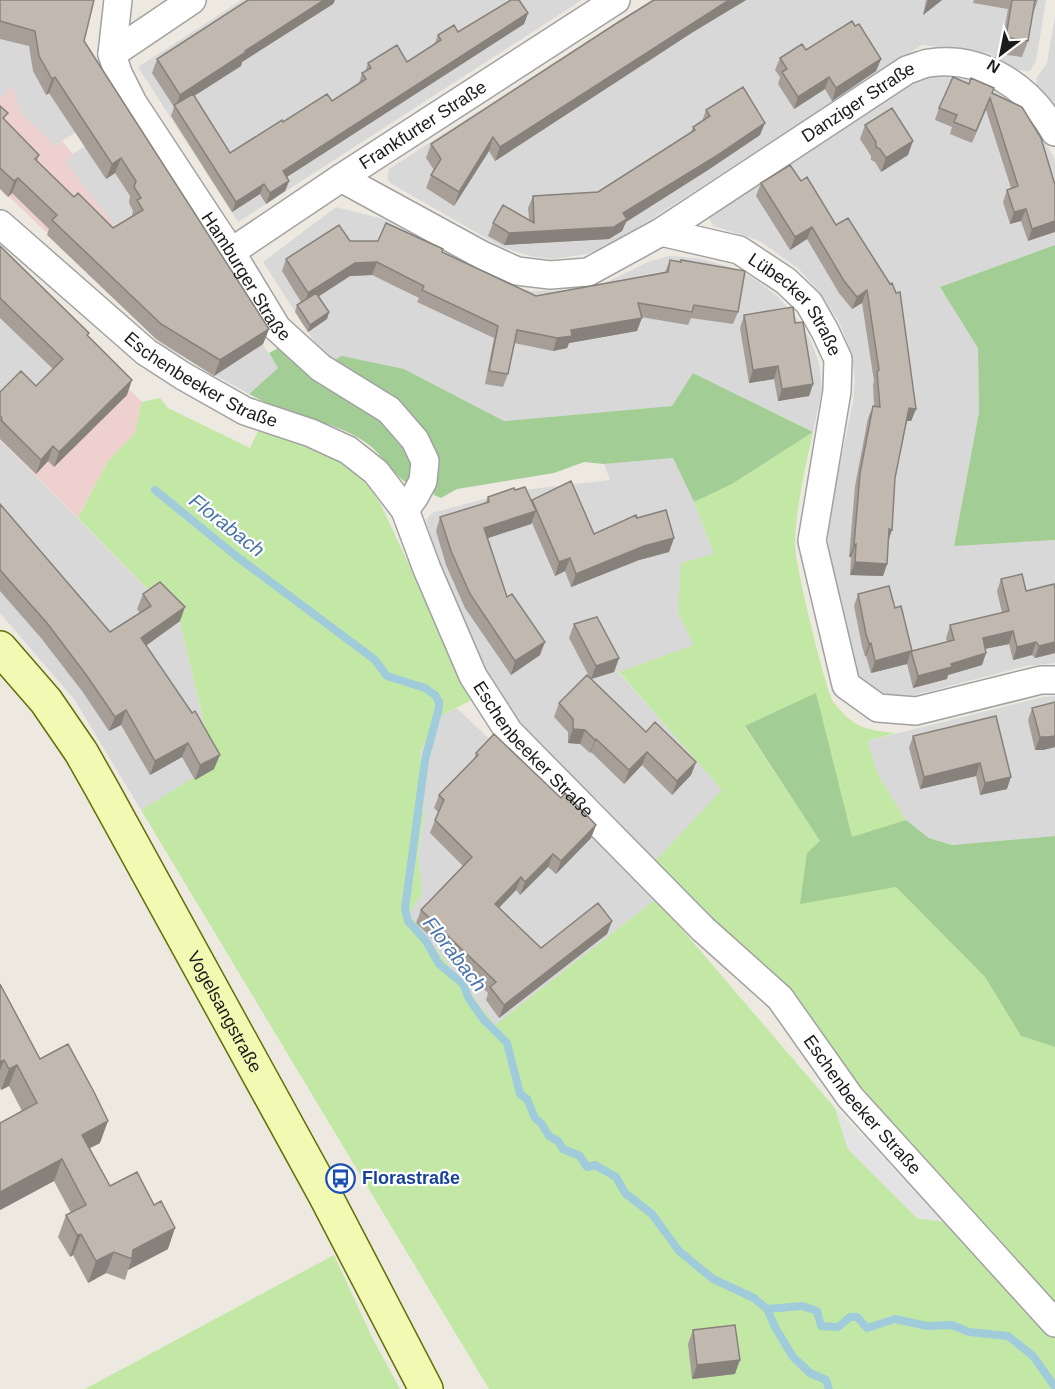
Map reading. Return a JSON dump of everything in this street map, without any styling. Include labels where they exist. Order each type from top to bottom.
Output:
[{"type":"street","name":"Hamburger Straße","points":[[118,0],[112,54],[118,73],[133,103],[231,252],[276,328],[321,368],[388,410],[415,440],[424,460],[423,481],[416,496],[405,510]]},
{"type":"street","points":[[112,54],[192,0]]},
{"type":"street","name":"Frankfurter Straße","points":[[231,252],[616,0]]},
{"type":"street","name":"Danziger Straße","points":[[661,232],[907,70],[928,63],[971,64],[996,73],[1036,106],[1055,132]]},
{"type":"street","points":[[341,178],[482,255],[517,271],[550,275],[588,272],[661,232]]},
{"type":"street","name":"Eschenbeeker Straße","points":[[0,224],[146,352],[245,411],[311,433],[348,450],[376,472],[405,510],[427,569],[473,676],[509,732],[703,929],[780,998],[850,1097],[1055,1323]]},
{"type":"street","name":"Lübecker Straße","points":[[661,232],[739,250],[786,281],[809,303],[838,359],[837,391],[812,541],[846,685],[878,708],[916,711],[1041,680],[1055,680]]},
{"type":"street","name":"Vogelsangstraße","points":[[0,648],[46,701],[81,752],[324,1193],[426,1389]]},
{"type":"shaded area","points":[[0,0],[77,58],[112,109],[62,141],[56,148],[20,112],[12,87],[0,99]]},
{"type":"shaded area","points":[[242,0],[582,0],[238,222],[138,67]]},
{"type":"shaded area","points":[[651,0],[1046,0],[1036,61],[1030,71],[1016,70],[989,53],[922,45],[620,239],[587,254],[554,259],[535,257],[500,246],[390,183],[387,178],[389,169]]},
{"type":"shaded area","points":[[1055,16],[1055,108],[1039,91],[1036,83],[1037,77],[1047,63]]},
{"type":"shaded area","points":[[941,74],[984,82],[1003,94],[1023,112],[1043,137],[1055,160],[1055,245],[940,287],[978,347],[979,412],[954,545],[1055,540],[1055,663],[1027,666],[911,696],[887,695],[872,690],[858,676],[830,559],[828,539],[830,512],[853,402],[855,379],[851,351],[839,322],[820,293],[799,269],[760,241],[713,226],[709,217],[712,212],[911,83],[924,77]]},
{"type":"shaded area","points":[[12,86],[20,112],[56,147],[62,141],[73,154],[66,162],[151,274],[122,305],[0,188],[0,99]]},
{"type":"shaded area","points":[[121,123],[278,368],[249,394],[163,346],[122,305],[65,162],[73,154]]},
{"type":"shaded area","points":[[336,207],[383,219],[488,277],[510,286],[532,291],[577,290],[601,285],[648,262],[669,256],[697,258],[728,266],[752,277],[776,295],[795,316],[810,339],[819,363],[822,389],[813,432],[693,373],[672,406],[504,421],[404,369],[328,363],[263,262]]},
{"type":"shaded area","points":[[0,265],[84,346],[0,430]]},
{"type":"shaded area","points":[[84,346],[142,402],[135,434],[108,461],[78,518],[0,440],[0,430]]},
{"type":"shaded area","points":[[0,440],[180,622],[214,766],[141,810],[74,699],[0,613]]},
{"type":"shaded area","points":[[673,458],[694,502],[714,554],[678,613],[695,645],[619,673],[723,790],[655,861],[598,800],[553,762],[516,726],[463,632],[441,573],[426,520],[432,513],[514,491],[610,480],[604,464]]},
{"type":"shaded area","points":[[1055,696],[1055,836],[952,845],[929,838],[906,820],[879,777],[867,741],[1043,697]]},
{"type":"shaded area","points":[[457,708],[552,799],[556,796],[656,899],[495,1025],[409,914],[422,892],[418,855],[424,816],[420,752],[440,716]]},
{"type":"shaded area","points":[[835,1108],[946,1222],[917,1218],[848,1149]]},
{"type":"green space","points":[[1055,245],[1055,540],[954,546],[979,412],[978,348],[940,287]]},
{"type":"green space","points":[[280,347],[361,401],[379,417],[407,455],[415,478],[408,484],[371,447],[344,430],[274,407],[249,394],[278,368],[269,353]]},
{"type":"green space","points":[[342,356],[404,369],[504,421],[672,406],[693,373],[813,432],[732,484],[694,502],[673,458],[604,464],[584,462],[554,473],[457,489],[441,498],[434,495],[432,489],[434,469],[328,363]]},
{"type":"green space","points":[[160,398],[168,408],[250,448],[259,429],[327,454],[358,473],[381,505],[472,700],[440,716],[420,752],[424,816],[418,855],[422,893],[409,914],[495,1025],[656,899],[835,1108],[848,1149],[917,1218],[946,1222],[1055,1336],[1055,1389],[489,1389],[141,810],[214,765],[180,622],[78,518],[108,461],[135,433],[142,402]]},
{"type":"green space","points":[[813,432],[799,502],[795,544],[811,626],[824,676],[834,703],[854,723],[876,731],[896,733],[867,741],[879,777],[906,820],[852,838],[816,694],[745,727],[820,841],[800,903],[896,887],[985,977],[1021,1036],[1055,1047],[1055,1313],[655,861],[722,790],[619,672],[694,645],[678,613],[681,563],[714,554],[694,502],[732,484]]},
{"type":"green space","points":[[816,693],[852,837],[906,820],[929,838],[952,845],[1055,836],[1055,1047],[1021,1036],[985,977],[896,887],[800,904],[807,853],[820,841],[745,726]]},
{"type":"green space","points":[[334,1255],[372,1337],[400,1389],[85,1389]]},
{"type":"building","points":[[0,0],[94,0],[84,41],[269,329],[220,360],[161,324],[52,220],[57,215],[18,178],[14,181],[0,168],[0,106],[8,113],[3,118],[39,155],[35,159],[74,197],[78,193],[113,228],[143,210],[137,200],[141,198],[134,187],[136,181],[121,158],[112,164],[55,77],[52,79],[39,56],[35,31],[0,21]]},
{"type":"building","points":[[248,0],[324,0],[180,95],[157,59]]},
{"type":"building","points":[[511,0],[519,0],[528,13],[283,171],[289,181],[270,193],[264,184],[236,202],[174,105],[193,94],[230,153],[327,94],[332,101],[366,79],[362,73],[371,68],[368,63],[397,45],[407,62],[441,40],[438,35],[454,25],[458,32]]},
{"type":"building","points":[[654,0],[729,0],[500,147],[493,137],[459,192],[431,175],[441,159],[431,144]]},
{"type":"building","points":[[1012,0],[1035,0],[1028,41],[1006,37]]},
{"type":"building","points":[[852,21],[855,26],[859,24],[881,59],[836,88],[829,77],[798,97],[782,72],[787,69],[780,58],[802,44],[806,50]]},
{"type":"building","points":[[953,77],[969,84],[971,78],[994,88],[992,93],[1022,107],[1041,138],[1055,185],[1055,221],[1032,229],[1026,209],[1014,212],[1007,190],[1018,186],[990,98],[976,131],[954,122],[957,115],[939,108]]},
{"type":"building","points":[[743,87],[765,123],[623,213],[627,219],[614,227],[509,233],[493,223],[503,205],[534,223],[533,196],[598,192],[695,130],[693,127],[710,116],[706,110]]},
{"type":"building","points":[[892,108],[913,141],[886,158],[876,147],[876,142],[865,125]]},
{"type":"building","points":[[790,165],[801,181],[807,177],[836,225],[848,218],[890,284],[892,283],[896,293],[900,292],[916,409],[909,408],[895,478],[892,530],[889,529],[887,564],[855,562],[856,544],[854,545],[860,473],[873,406],[880,407],[877,372],[879,370],[867,290],[857,297],[844,281],[812,227],[795,237],[761,183]]},
{"type":"building","points":[[386,223],[536,296],[668,272],[670,260],[745,271],[738,312],[694,305],[692,312],[638,303],[642,318],[571,330],[572,336],[557,338],[517,330],[508,374],[489,371],[498,326],[422,290],[424,286],[377,262],[355,263],[308,293],[286,259],[339,225],[350,241],[378,241]]},
{"type":"building","points":[[0,246],[89,333],[87,335],[132,380],[59,452],[53,446],[41,460],[1,420],[0,392],[21,371],[36,386],[63,359],[0,298]]},
{"type":"building","points":[[316,293],[329,312],[310,325],[297,305]]},
{"type":"building","points":[[793,307],[795,323],[803,322],[813,384],[782,389],[778,366],[753,370],[744,315]]},
{"type":"building","points":[[571,481],[594,534],[636,515],[637,518],[666,510],[674,538],[644,546],[576,574],[570,558],[559,562],[532,500]]},
{"type":"building","points":[[525,487],[536,511],[484,528],[507,597],[512,594],[545,642],[515,661],[470,594],[451,551],[440,517],[489,502],[488,497],[514,488],[515,490]]},
{"type":"building","points":[[0,504],[110,632],[151,606],[143,594],[160,582],[185,607],[141,638],[192,713],[195,711],[220,755],[200,765],[188,743],[155,761],[126,710],[115,717],[47,623],[0,570]]},
{"type":"building","points":[[1022,574],[1026,591],[1054,584],[1055,642],[1039,646],[1036,642],[1017,647],[1013,631],[983,638],[986,653],[951,664],[952,667],[918,676],[911,651],[875,661],[871,643],[869,644],[866,634],[858,594],[889,586],[895,608],[901,606],[912,651],[954,640],[950,625],[1009,611],[1001,579]]},
{"type":"building","points":[[597,617],[619,658],[596,666],[574,624]]},
{"type":"building","points":[[587,675],[646,732],[655,722],[696,762],[677,781],[647,752],[629,770],[585,730],[573,729],[573,719],[559,703]]},
{"type":"building","points":[[1055,702],[1055,736],[1040,737],[1032,708]]},
{"type":"building","points":[[996,716],[1011,777],[985,783],[980,763],[924,777],[913,736]]},
{"type":"building","points":[[494,734],[561,798],[565,793],[596,825],[561,861],[553,854],[525,882],[521,877],[495,904],[541,948],[598,903],[612,921],[504,1005],[490,987],[496,982],[421,910],[472,857],[435,820],[444,800],[439,795],[478,755],[476,753]]},
{"type":"building","points":[[0,984],[40,1059],[68,1044],[108,1121],[82,1135],[110,1186],[137,1172],[154,1205],[161,1201],[175,1228],[133,1250],[132,1259],[114,1252],[96,1261],[81,1234],[77,1235],[66,1215],[86,1205],[62,1159],[0,1192],[0,1123],[37,1103],[17,1065],[9,1069],[4,1060],[0,1062]]},
{"type":"building","points":[[735,1325],[740,1360],[697,1365],[693,1330]]},
{"type":"waterway","name":"Florabach","points":[[155,490],[236,556],[374,659],[387,676],[425,688],[435,695],[439,708],[425,760],[405,909],[408,921],[426,941],[439,964],[463,984],[469,999],[484,1020],[507,1043],[520,1094],[527,1099],[535,1118],[549,1136],[558,1141],[563,1149],[580,1156],[587,1167],[595,1165],[616,1177],[625,1193],[652,1214],[679,1251],[713,1279],[754,1298],[767,1309],[793,1357],[810,1373],[826,1380],[829,1389]]},
{"type":"waterway","points":[[767,1309],[802,1306],[817,1311],[821,1326],[838,1327],[850,1317],[857,1317],[867,1328],[895,1319],[927,1326],[952,1325],[969,1332],[1008,1336],[1033,1356],[1055,1387]]},
{"type":"place","name":"Florastraße","points":[[341,1178]]}]
